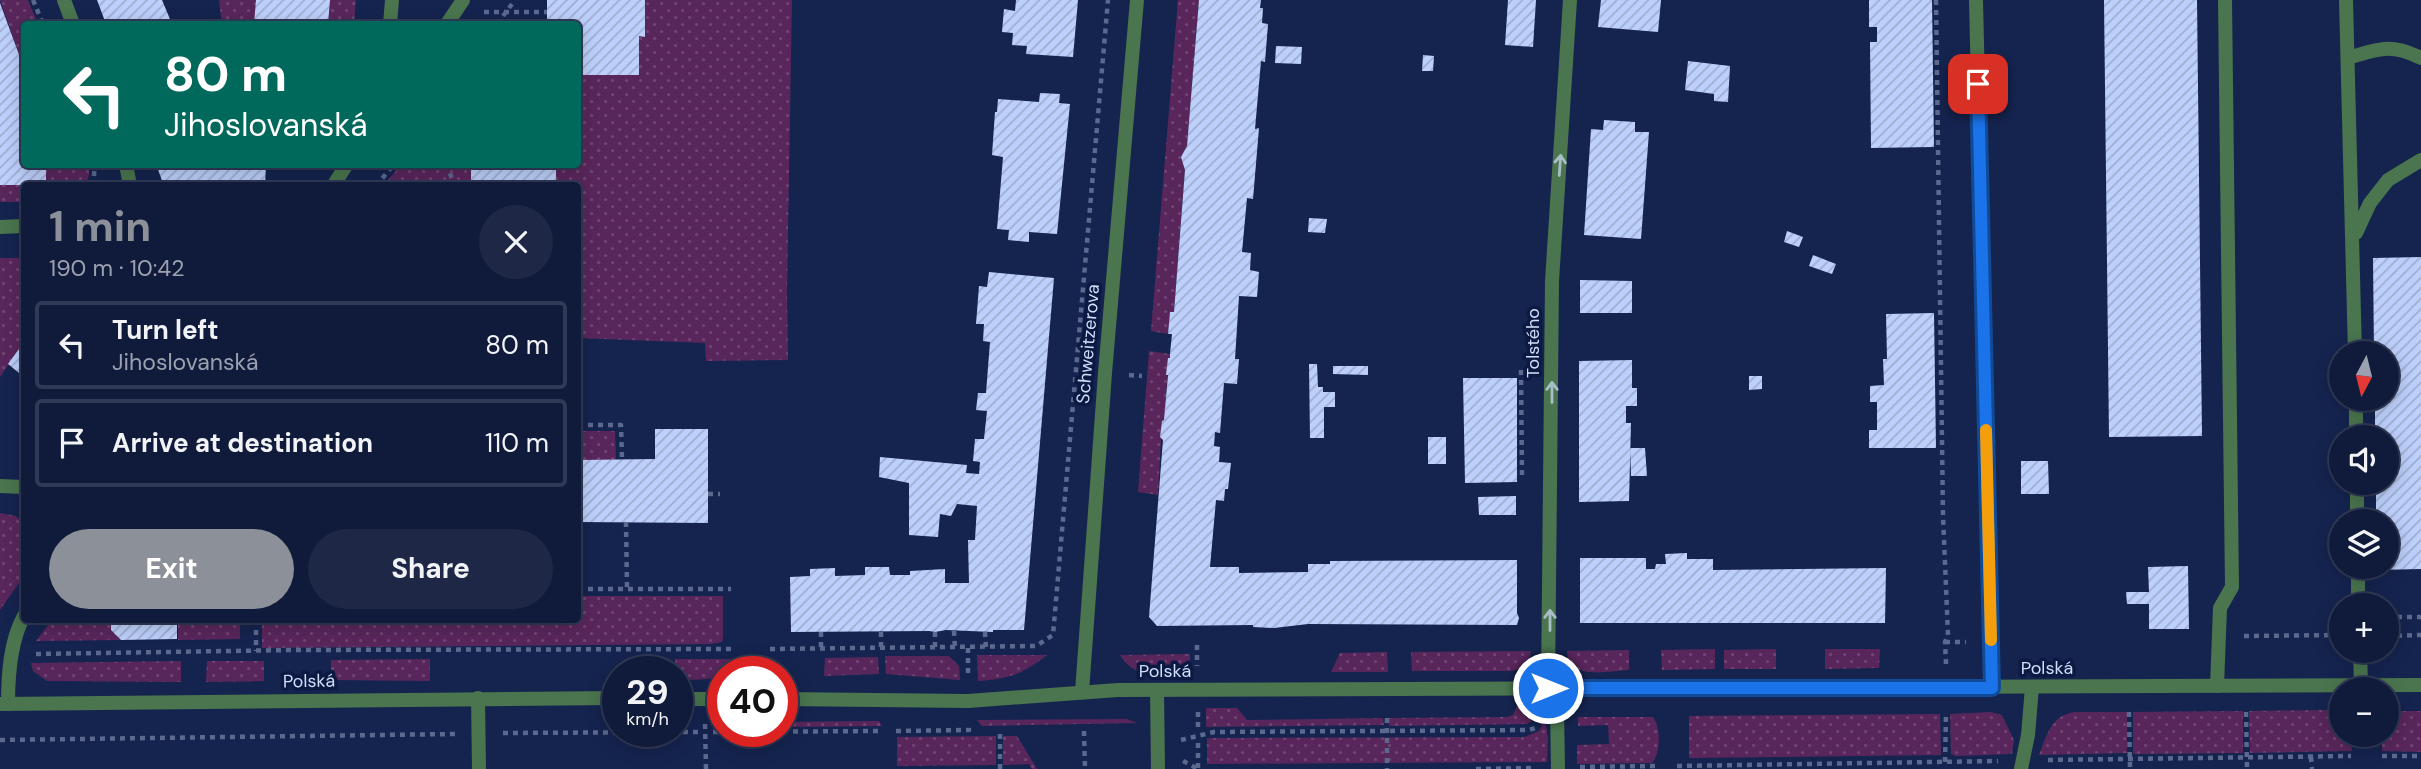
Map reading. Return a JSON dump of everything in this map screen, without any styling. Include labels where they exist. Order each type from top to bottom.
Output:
[{"type":"street","points":[[64,0],[72,21]]},
{"type":"street","points":[[390,21],[391,0]]},
{"type":"street","name":"Schweitzerova","points":[[1082,692],[1100,427],[1137,0]]},
{"type":"street","name":"Tolstého","points":[[1548,688],[1552,281],[1570,0]]},
{"type":"street","points":[[1976,0],[1992,688]]},
{"type":"street","points":[[2217,686],[2220,608],[2232,587],[2225,0]]},
{"type":"street","points":[[2346,0],[2355,341]]},
{"type":"street","points":[[449,21],[459,6]]},
{"type":"street","points":[[2348,58],[2380,49],[2402,49],[2421,58]]},
{"type":"street","points":[[2353,237],[2370,203],[2388,180],[2421,160]]},
{"type":"street","points":[[0,226],[21,226]]},
{"type":"street","points":[[0,486],[21,487]]},
{"type":"street","points":[[4,704],[14,644],[22,623]]},
{"type":"street","name":"Polská","points":[[798,699],[968,701],[1082,692],[1157,690],[2329,685]]},
{"type":"street","name":"Polská","points":[[2399,685],[2421,685]]},
{"type":"street","points":[[2015,765],[2028,736],[2032,687]]},
{"type":"street","points":[[1548,688],[1557,708],[1558,769]]},
{"type":"street","points":[[1157,690],[1158,769]]},
{"type":"street","points":[[478,698],[479,769]]},
{"type":"street","name":"Polská","points":[[4,704],[602,698]]},
{"type":"street","points":[[693,699],[705,699]]},
{"type":"path","points":[[33,0],[42,21]]},
{"type":"path","points":[[500,21],[515,0]]},
{"type":"path","points":[[770,649],[1036,646],[1053,635],[1108,0]]},
{"type":"path","points":[[1936,0],[1943,515],[1948,635],[1945,642],[1946,668]]},
{"type":"path","points":[[459,6],[507,12],[547,12]]},
{"type":"path","points":[[379,182],[391,168]]},
{"type":"path","points":[[1127,374],[1142,376]]},
{"type":"path","points":[[581,425],[621,425],[622,460]]},
{"type":"path","points":[[708,494],[720,494]]},
{"type":"path","points":[[626,522],[627,589]]},
{"type":"path","points":[[581,589],[731,589]]},
{"type":"path","points":[[2399,617],[2421,617]]},
{"type":"path","points":[[256,623],[256,651]]},
{"type":"path","points":[[954,631],[955,649]]},
{"type":"path","points":[[821,632],[821,649]]},
{"type":"path","points":[[881,632],[881,649]]},
{"type":"path","points":[[935,632],[935,648]]},
{"type":"path","points":[[985,632],[986,648]]},
{"type":"path","points":[[2233,636],[2329,635]]},
{"type":"path","points":[[2399,636],[2421,635]]},
{"type":"path","points":[[1945,642],[1970,642]]},
{"type":"path","points":[[1197,645],[1197,674]]},
{"type":"path","points":[[968,648],[968,681]]},
{"type":"path","points":[[33,654],[735,649]]},
{"type":"path","points":[[1175,741],[1214,732],[1529,730],[1538,722],[1548,688]]},
{"type":"path","points":[[705,699],[706,769]]},
{"type":"path","points":[[1198,708],[1198,729]]},
{"type":"path","points":[[2129,712],[2130,769]]},
{"type":"path","points":[[2246,712],[2247,767]]},
{"type":"path","points":[[1945,762],[1946,713]]},
{"type":"path","points":[[1387,718],[1387,769]]},
{"type":"path","points":[[897,731],[969,730]]},
{"type":"path","points":[[798,731],[882,731]]},
{"type":"path","points":[[1000,731],[1000,769]]},
{"type":"path","points":[[1084,731],[1085,769]]},
{"type":"path","points":[[0,740],[698,732]]},
{"type":"path","points":[[1175,758],[1198,769],[1198,743]]},
{"type":"path","points":[[2041,769],[2045,760],[2351,756]]},
{"type":"path","points":[[2382,756],[2421,756]]},
{"type":"path","points":[[2311,757],[2312,769]]},
{"type":"path","points":[[1681,767],[1945,762],[2015,765]]},
{"type":"path","points":[[1953,762],[1955,769]]},
{"type":"path","points":[[1573,767],[1657,766]]},
{"type":"path","points":[[1476,769],[1546,768]]},
{"type":"shaded area","points":[[0,0],[28,0],[37,21],[21,21],[21,60]]},
{"type":"shaded area","points":[[219,0],[356,0],[354,21],[222,21]]},
{"type":"shaded area","points":[[645,0],[792,0],[788,360],[706,361],[705,343],[581,338],[581,182],[556,182],[556,168],[581,168],[581,75],[639,75],[639,36],[644,37]]},
{"type":"shaded area","points":[[1178,0],[1199,0],[1187,146],[1182,156],[1185,170],[1174,312],[1170,312],[1168,334],[1151,331]]},
{"type":"shaded area","points":[[46,168],[89,168],[86,182],[46,182]]},
{"type":"shaded area","points":[[398,168],[471,168],[471,182],[386,182]]},
{"type":"shaded area","points":[[0,185],[21,185],[21,202],[0,202]]},
{"type":"shaded area","points":[[0,258],[21,258],[21,346],[0,377]]},
{"type":"shaded area","points":[[1149,351],[1170,354],[1165,419],[1162,421],[1158,495],[1138,492]]},
{"type":"shaded area","points":[[581,431],[615,431],[616,460],[581,460]]},
{"type":"shaded area","points":[[0,513],[16,516],[21,521],[21,580],[0,610]]},
{"type":"shaded area","points":[[581,596],[723,596],[722,642],[711,644],[262,648],[262,623],[581,623]]},
{"type":"shaded area","points":[[50,623],[111,623],[111,630],[121,640],[36,641]]},
{"type":"shaded area","points":[[178,623],[240,623],[240,639],[178,640]]},
{"type":"shaded area","points":[[1715,649],[1715,669],[1662,670],[1661,650]]},
{"type":"shaded area","points":[[1776,649],[1776,669],[1724,669],[1724,650]]},
{"type":"shaded area","points":[[1825,649],[1880,649],[1879,668],[1825,669]]},
{"type":"shaded area","points":[[1629,650],[1629,670],[1600,672],[1574,667],[1567,651]]},
{"type":"shaded area","points":[[1531,651],[1525,665],[1510,671],[1412,671],[1411,652]]},
{"type":"shaded area","points":[[1387,652],[1388,672],[1331,672],[1340,653]]},
{"type":"shaded area","points":[[1190,654],[1190,673],[1160,675],[1134,669],[1120,655]]},
{"type":"shaded area","points":[[977,655],[1047,655],[1015,674],[978,681]]},
{"type":"shaded area","points":[[885,656],[949,656],[959,666],[960,680],[886,674]]},
{"type":"shaded area","points":[[878,657],[879,674],[824,676],[825,658]]},
{"type":"shaded area","points":[[430,659],[430,681],[331,680],[331,660]]},
{"type":"shaded area","points":[[693,659],[707,659],[707,679],[693,679]]},
{"type":"shaded area","points":[[181,661],[181,682],[47,681],[33,671],[31,663]]},
{"type":"shaded area","points":[[207,661],[264,661],[264,681],[206,682]]},
{"type":"shaded area","points":[[1517,706],[1532,706],[1532,721],[1527,724],[1389,726],[1388,718],[1507,717],[1513,715]]},
{"type":"shaded area","points":[[1206,708],[1237,708],[1247,720],[1383,718],[1384,725],[1206,727]]},
{"type":"shaded area","points":[[2329,710],[2329,747],[2352,747],[2352,751],[2250,753],[2249,711]]},
{"type":"shaded area","points":[[2243,711],[2243,753],[2133,754],[2133,712]]},
{"type":"shaded area","points":[[2399,711],[2421,711],[2421,752],[2382,751],[2382,747],[2399,747]]},
{"type":"shaded area","points":[[1991,712],[2002,715],[2014,740],[2012,754],[1951,754],[1950,714]]},
{"type":"shaded area","points":[[2075,712],[2127,712],[2127,753],[2039,755],[2055,722],[2060,717]]},
{"type":"shaded area","points":[[1940,714],[1941,755],[1689,758],[1689,716]]},
{"type":"shaded area","points":[[1578,717],[1653,717],[1659,734],[1655,759],[1652,763],[1577,764],[1577,745],[1609,744],[1608,725],[1578,726]]},
{"type":"shaded area","points":[[1127,719],[1137,723],[982,726],[977,720]]},
{"type":"shaded area","points":[[1545,719],[1547,762],[1207,764],[1207,738],[1524,737],[1539,731]]},
{"type":"shaded area","points":[[879,721],[882,726],[798,727],[798,722]]},
{"type":"shaded area","points":[[996,736],[996,765],[897,766],[897,737]]},
{"type":"shaded area","points":[[1003,736],[1017,736],[1037,769],[1032,769],[1029,764],[1003,765]]},
{"type":"building","points":[[97,0],[162,0],[171,21],[105,21]]},
{"type":"building","points":[[256,0],[330,0],[328,21],[254,21]]},
{"type":"building","points":[[547,0],[645,0],[645,37],[639,36],[639,75],[581,75],[581,21],[547,21]]},
{"type":"building","points":[[1016,0],[1078,0],[1073,57],[1026,54],[1027,46],[1012,45],[1013,33],[1002,32],[1004,9],[1015,11]]},
{"type":"building","points":[[1199,0],[1261,0],[1262,23],[1268,24],[1265,62],[1261,61],[1255,129],[1259,128],[1253,199],[1247,198],[1242,252],[1251,253],[1250,270],[1259,272],[1257,297],[1239,296],[1235,359],[1239,359],[1237,384],[1224,383],[1220,433],[1215,432],[1214,446],[1220,447],[1219,462],[1231,463],[1224,501],[1216,500],[1210,567],[1239,567],[1239,573],[1308,572],[1308,564],[1330,564],[1330,561],[1517,560],[1517,625],[1308,624],[1274,628],[1253,625],[1157,626],[1149,617],[1163,440],[1160,437],[1172,334],[1168,334],[1170,312],[1174,312],[1185,170],[1181,157],[1187,146]]},
{"type":"building","points":[[1508,0],[1536,0],[1533,47],[1505,45]]},
{"type":"building","points":[[1601,0],[1661,0],[1658,32],[1598,27]]},
{"type":"building","points":[[1869,0],[1932,0],[1934,147],[1871,148],[1870,42],[1877,42],[1877,27],[1869,27]]},
{"type":"building","points":[[2104,0],[2197,0],[2202,436],[2109,437]]},
{"type":"building","points":[[0,3],[21,60],[21,168],[46,168],[46,182],[0,185]]},
{"type":"building","points":[[1276,46],[1302,47],[1301,64],[1275,63]]},
{"type":"building","points":[[1423,55],[1434,56],[1433,71],[1422,71]]},
{"type":"building","points":[[1688,61],[1730,66],[1728,102],[1714,101],[1714,94],[1685,90]]},
{"type":"building","points":[[1040,93],[1060,94],[1059,103],[1070,104],[1057,234],[1029,232],[1029,242],[1008,240],[1009,230],[997,229],[1003,157],[992,155],[995,112],[998,99],[1039,102]]},
{"type":"building","points":[[1604,120],[1635,122],[1635,132],[1649,132],[1641,239],[1584,235],[1591,129],[1603,130]]},
{"type":"building","points":[[157,168],[266,168],[265,182],[163,182]]},
{"type":"building","points":[[471,168],[556,168],[556,182],[471,182]]},
{"type":"building","points":[[1309,218],[1327,219],[1325,233],[1308,232]]},
{"type":"building","points":[[1787,231],[1803,237],[1799,247],[1784,242]]},
{"type":"building","points":[[1813,255],[1836,264],[1832,274],[1809,266]]},
{"type":"building","points":[[2421,257],[2421,569],[2399,570],[2399,509],[2376,509],[2376,495],[2399,495],[2399,425],[2375,425],[2375,411],[2399,411],[2399,341],[2374,341],[2373,258]]},
{"type":"building","points":[[989,272],[1054,278],[1024,630],[791,632],[790,577],[810,576],[810,569],[835,568],[835,576],[865,575],[865,567],[889,567],[890,575],[910,575],[910,571],[945,569],[945,583],[969,583],[968,540],[975,540],[977,506],[957,504],[951,516],[940,514],[938,537],[909,535],[909,483],[879,477],[880,457],[967,465],[966,473],[979,474],[980,462],[973,461],[975,439],[984,439],[987,411],[976,410],[978,393],[986,393],[990,342],[983,341],[984,324],[976,324],[979,286],[987,287]]},
{"type":"building","points":[[1580,280],[1632,281],[1632,313],[1580,313]]},
{"type":"building","points":[[1934,313],[1936,448],[1869,448],[1869,430],[1877,430],[1877,402],[1870,402],[1870,386],[1884,385],[1883,359],[1887,359],[1886,314]]},
{"type":"building","points":[[21,346],[21,375],[8,364]]},
{"type":"building","points":[[1632,360],[1632,388],[1637,388],[1637,406],[1626,406],[1626,423],[1631,423],[1629,501],[1579,502],[1579,361]]},
{"type":"building","points":[[1309,364],[1317,364],[1318,387],[1323,387],[1323,392],[1335,392],[1335,407],[1324,407],[1324,438],[1310,438]]},
{"type":"building","points":[[1333,366],[1368,366],[1368,375],[1333,374]]},
{"type":"building","points":[[1749,376],[1762,376],[1762,389],[1749,390]]},
{"type":"building","points":[[1463,378],[1517,378],[1517,482],[1465,483]]},
{"type":"building","points":[[655,429],[708,429],[708,523],[581,522],[581,460],[655,459]]},
{"type":"building","points":[[1428,437],[1446,437],[1446,464],[1428,464]]},
{"type":"building","points":[[1630,448],[1645,448],[1647,476],[1631,476]]},
{"type":"building","points":[[2021,461],[2048,461],[2049,494],[2021,494]]},
{"type":"building","points":[[1516,496],[1516,515],[1479,515],[1478,497]]},
{"type":"building","points":[[1687,553],[1687,559],[1713,559],[1713,570],[1886,568],[1885,623],[1580,623],[1580,558],[1646,558],[1646,569],[1655,569],[1656,564],[1666,564],[1665,554]]},
{"type":"building","points":[[2188,566],[2189,629],[2149,629],[2149,604],[2127,604],[2126,592],[2149,592],[2148,567]]},
{"type":"building","points":[[111,623],[177,623],[177,639],[121,640],[111,630]]},
{"type":"slow traffic","points":[[1986,430],[1991,640]]},
{"type":"route","points":[[1548,688],[1992,688],[1978,84]]}]
